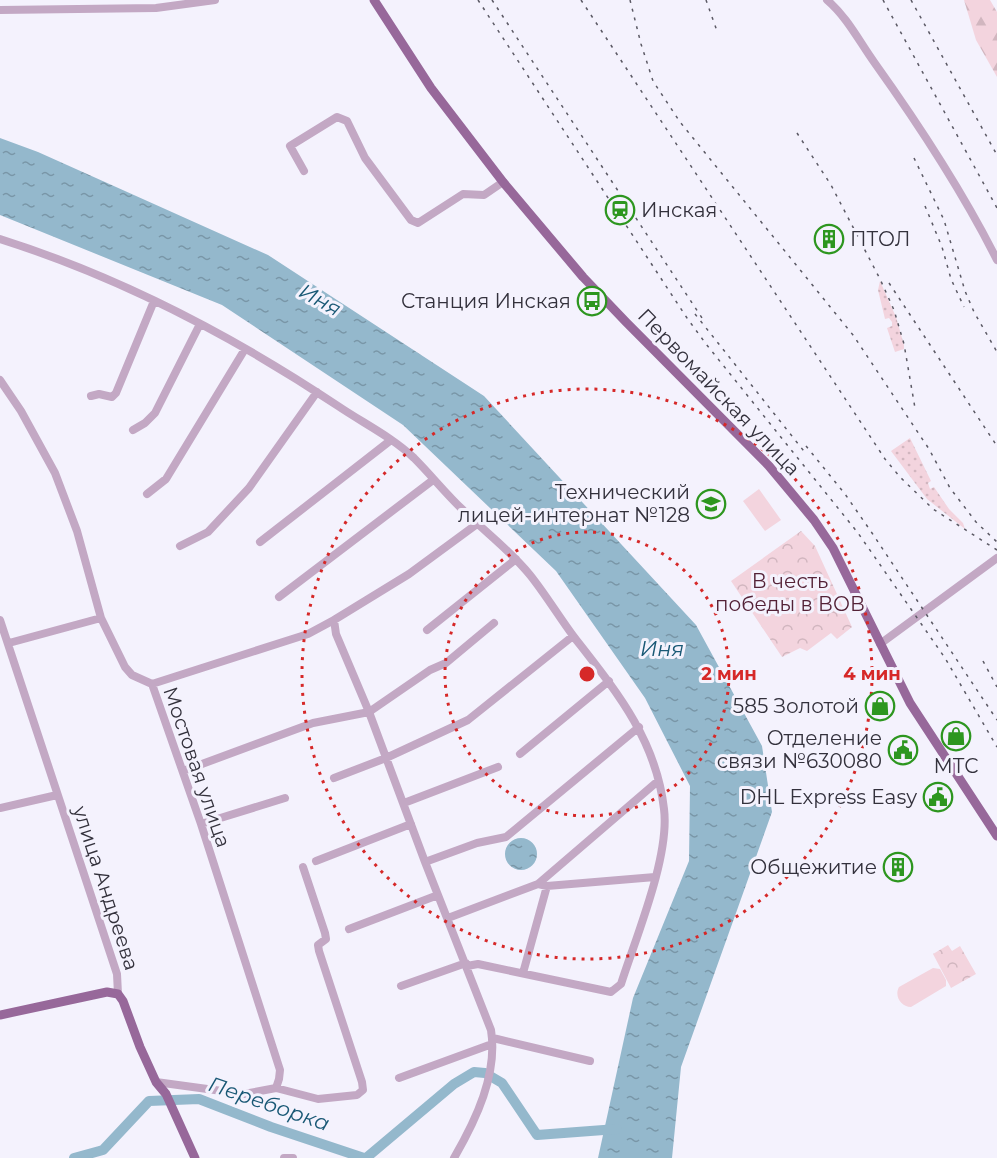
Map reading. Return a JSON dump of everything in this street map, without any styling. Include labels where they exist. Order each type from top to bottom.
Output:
[{"type":"main road","name":"Первомайская улица","points":[[374,0],[431,88],[503,183],[572,265],[769,466],[814,520],[832,548],[910,703],[997,836]]},
{"type":"main road","points":[[0,1015],[89,995],[107,992],[118,994]]},
{"type":"main road","name":"улица Андреева","points":[[118,994],[123,1001],[156,1082],[166,1094],[195,1158]]},
{"type":"street","points":[[0,9],[66,4],[156,8],[215,0]]},
{"type":"street","points":[[827,0],[851,26],[918,123],[997,260]]},
{"type":"street","points":[[304,171],[290,146],[337,117],[347,121],[365,158],[411,220],[418,224],[463,194],[484,195],[503,183]]},
{"type":"street","points":[[0,239],[113,280],[200,324],[272,363],[391,440],[415,459],[477,524],[516,559],[609,681],[639,727],[654,762],[664,809],[665,835],[655,877],[621,984],[611,992],[478,964],[467,964],[400,986]]},
{"type":"street","points":[[92,396],[99,394],[112,397],[116,393],[154,301]]},
{"type":"street","points":[[132,430],[145,423],[155,413],[200,324]]},
{"type":"street","points":[[147,494],[166,479],[245,349]]},
{"type":"street","name":"Мостовая улица","points":[[0,380],[21,411],[55,473],[76,531],[101,618],[125,667],[132,675],[152,684],[201,824],[279,1070],[276,1088]]},
{"type":"street","points":[[180,546],[208,532],[249,488],[316,392]]},
{"type":"street","points":[[260,542],[391,440]]},
{"type":"street","points":[[279,597],[433,480]]},
{"type":"street","points":[[152,684],[308,634],[409,573],[477,524]]},
{"type":"street","points":[[879,644],[997,558]]},
{"type":"street","points":[[427,630],[516,559]]},
{"type":"street","points":[[9,643],[101,618]]},
{"type":"street","name":"улица Андреева","points":[[0,620],[117,974],[118,994]]},
{"type":"street","points":[[334,620],[336,634],[369,712],[425,862],[467,964],[492,1041],[483,1099],[454,1158]]},
{"type":"street","points":[[183,771],[313,723],[369,712],[430,670],[446,663],[494,622]]},
{"type":"street","points":[[334,778],[386,758],[468,720],[573,636]]},
{"type":"street","points":[[520,754],[609,681]]},
{"type":"street","points":[[425,862],[477,843],[506,837],[639,727]]},
{"type":"street","points":[[404,804],[498,767]]},
{"type":"street","points":[[448,918],[538,884],[658,781]]},
{"type":"street","points":[[0,808],[57,795]]},
{"type":"street","points":[[201,824],[285,798]]},
{"type":"street","points":[[316,861],[411,824]]},
{"type":"street","points":[[156,1082],[244,1094],[276,1088],[318,1099],[357,1095],[363,1090],[319,951],[318,945],[326,939],[325,933],[303,867]]},
{"type":"street","points":[[538,884],[547,886],[655,877]]},
{"type":"street","points":[[523,973],[547,886]]},
{"type":"street","points":[[349,929],[438,895]]},
{"type":"street","points":[[399,1078],[492,1041],[590,1061]]},
{"type":"street","points":[[284,1158],[293,1158]]},
{"type":"green space","points":[[964,0],[990,0],[997,12],[997,77],[976,40]]},
{"type":"green space","points":[[880,281],[896,317],[904,345],[904,349],[895,352],[887,328],[892,326],[892,322],[889,318],[885,319],[878,290]]},
{"type":"green space","points":[[910,438],[931,481],[928,483],[930,489],[934,487],[949,509],[963,523],[965,529],[927,499],[891,451]]},
{"type":"green space","points":[[759,489],[781,520],[765,531],[743,501]]},
{"type":"green space","name":"В честь победы в ВОВ","points":[[801,531],[815,546],[852,627],[837,639],[831,633],[807,651],[800,648],[782,657],[731,581]]},
{"type":"green space","points":[[948,945],[952,951],[960,946],[976,974],[951,988],[933,954]]},
{"type":"green space","points":[[933,968],[940,969],[946,980],[946,986],[911,1007],[901,1003],[897,994],[899,987]]},
{"type":"water","name":"Иня","points":[[0,138],[38,152],[268,255],[484,396],[696,625],[762,746],[772,812],[681,1067],[672,1158],[598,1158],[633,998],[689,861],[690,786],[645,698],[556,571],[403,425],[222,305],[0,215]]},
{"type":"water","points":[[521,838],[532,843],[537,854],[532,865],[521,870],[510,865],[505,854],[510,843]]},
{"type":"waterway","name":"Переборка","points":[[366,1158],[454,1084],[474,1072],[485,1073],[502,1083],[537,1135],[617,1129]]},
{"type":"waterway","name":"Переборка","points":[[74,1158],[103,1150],[149,1101],[199,1099],[271,1127],[364,1158]]},
{"type":"railway","points":[[478,0],[687,318],[858,533],[945,658],[997,747]]},
{"type":"railway","points":[[492,0],[702,318]]},
{"type":"railway","points":[[581,0],[885,459],[933,509],[997,550]]},
{"type":"railway","points":[[630,0],[653,81],[680,122],[853,335],[929,449],[950,488],[976,522],[997,542]]},
{"type":"railway","points":[[706,0],[717,31]]},
{"type":"railway","points":[[883,0],[997,208]]},
{"type":"railway","points":[[911,0],[997,155]]},
{"type":"railway","points":[[797,133],[831,185],[894,310],[904,344],[915,408]]},
{"type":"railway","points":[[914,158],[944,220],[965,291],[997,352]]},
{"type":"railway","points":[[925,206],[942,247],[951,279],[964,307]]},
{"type":"railway","points":[[889,283],[997,446]]},
{"type":"railway","points":[[695,314],[807,455]]},
{"type":"railway","points":[[806,446],[845,494],[997,720]]},
{"type":"railway","points":[[983,661],[997,687]]},
{"type":"place","name":"Инская","points":[[620,210]]},
{"type":"place","name":"ПТОЛ","points":[[829,239]]},
{"type":"place","name":"Станция Инская","points":[[592,301]]},
{"type":"place","name":"Технический лицей-интернат №128","points":[[711,504]]},
{"type":"place","name":"585 Золотой","points":[[880,706]]},
{"type":"place","name":"МТС","points":[[956,736]]},
{"type":"place","name":"Отделение связи №630080","points":[[903,750]]},
{"type":"place","name":"DHL Express Easy","points":[[938,797]]},
{"type":"place","name":"Общежитие","points":[[898,867]]}]
